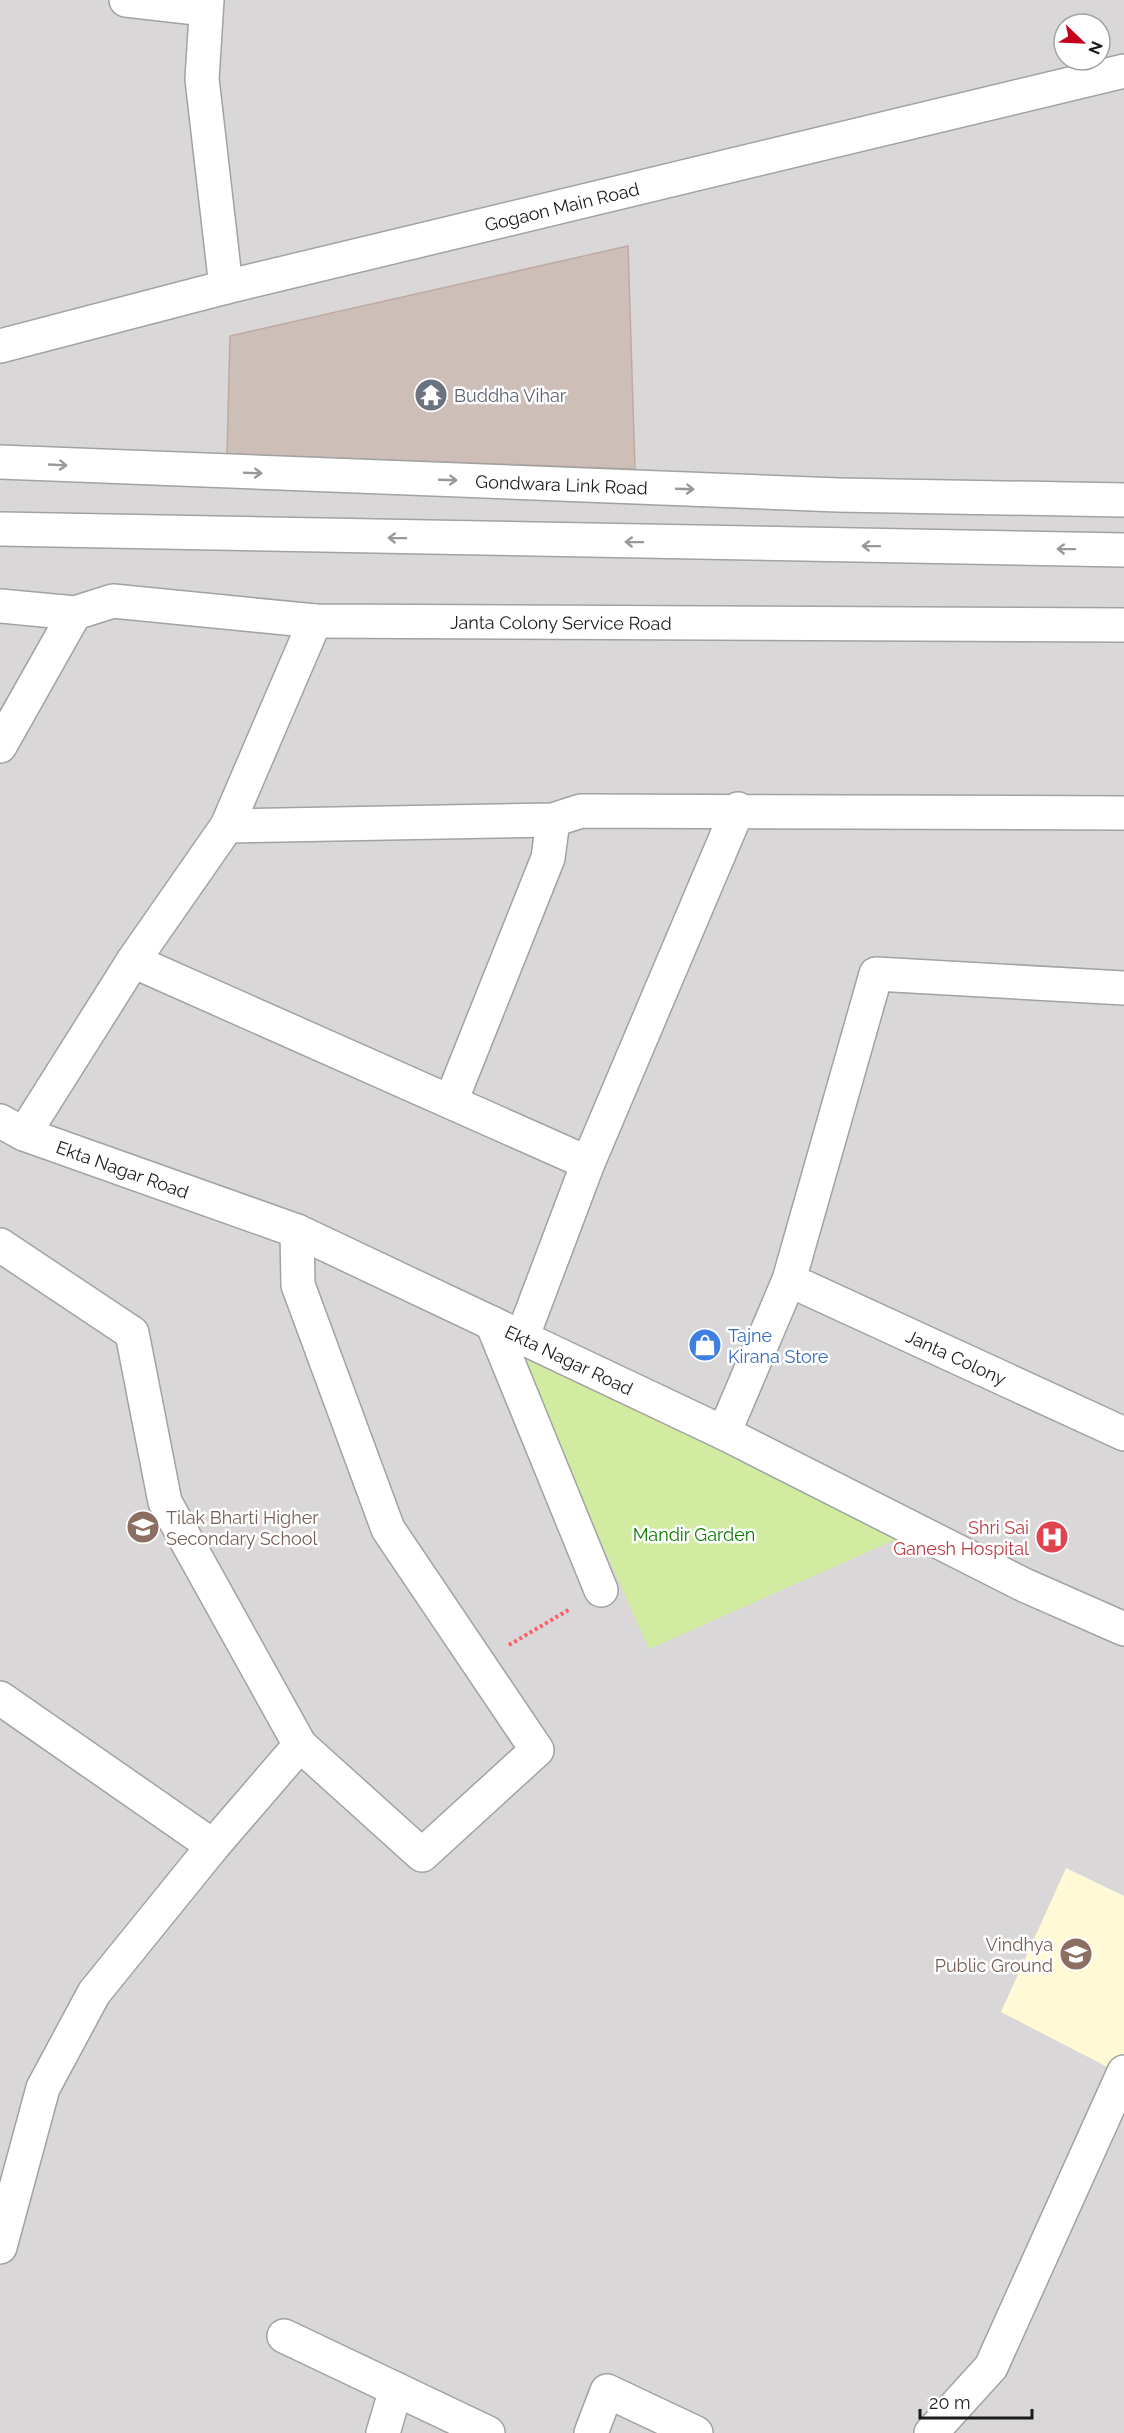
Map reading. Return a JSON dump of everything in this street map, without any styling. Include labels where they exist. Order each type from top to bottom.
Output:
[{"type":"street","points":[[126,0],[206,5],[202,80],[226,287]]},
{"type":"street","name":"Gogaon Main Road","points":[[0,346],[226,287],[1124,71]]},
{"type":"street","name":"Gondwara Link Road","points":[[0,462],[838,495],[1124,500]]},
{"type":"street","points":[[0,529],[1124,550]]},
{"type":"street","name":"Janta Colony Service Road","points":[[0,606],[75,613],[113,600],[315,621],[1124,625]]},
{"type":"street","points":[[0,747],[75,613]]},
{"type":"street","points":[[12,1127],[133,961],[227,826],[315,621]]},
{"type":"street","points":[[227,826],[553,820],[581,811],[738,809],[1124,813]]},
{"type":"street","points":[[522,1338],[588,1163],[738,809]]},
{"type":"street","points":[[451,1101],[548,858],[553,820]]},
{"type":"street","points":[[133,961],[588,1163]]},
{"type":"street","points":[[724,1433],[789,1280],[876,974],[1124,988]]},
{"type":"street","name":"Ekta Nagar Road","points":[[12,1127],[297,1231],[724,1433],[1022,1584],[1124,1629]]},
{"type":"street","points":[[0,1245],[132,1333],[165,1502],[300,1745],[422,1855],[537,1750],[388,1529],[298,1285],[297,1231]]},
{"type":"street","name":"Janta Colony","points":[[789,1280],[1124,1434]]},
{"type":"street","points":[[492,1323],[601,1590]]},
{"type":"street","points":[[0,1698],[213,1846]]},
{"type":"street","points":[[0,2247],[43,2088],[94,1993],[213,1846],[300,1745]]},
{"type":"street","points":[[931,2433],[992,2367],[1124,2072]]},
{"type":"street","points":[[284,2336],[488,2433]]},
{"type":"street","points":[[383,2433],[396,2389]]},
{"type":"street","points":[[591,2433],[607,2391],[696,2433]]},
{"type":"path","points":[[478,1663],[601,1590]]},
{"type":"shaded area","points":[[0,0],[1124,0],[1124,2433],[0,2433]]},
{"type":"shaded area","name":"Vindhya Public Ground","points":[[1066,1868],[1124,1896],[1124,2054],[1117,2072],[1001,2012]]},
{"type":"green space","name":"Mandir Garden","points":[[514,1347],[899,1538],[649,1649]]},
{"type":"building","name":"Buddha Vihar","points":[[628,246],[635,469],[227,454],[230,336]]},
{"type":"place","name":"Buddha Vihar","points":[[431,395]]},
{"type":"place","name":"Tajne Kirana Store","points":[[705,1345]]},
{"type":"place","name":"Tilak Bharti Higher Secondary School","points":[[143,1527]]},
{"type":"place","name":"Shri Sai Ganesh Hospital","points":[[1052,1537]]},
{"type":"place","name":"Vindhya Public Ground","points":[[1076,1954]]}]
